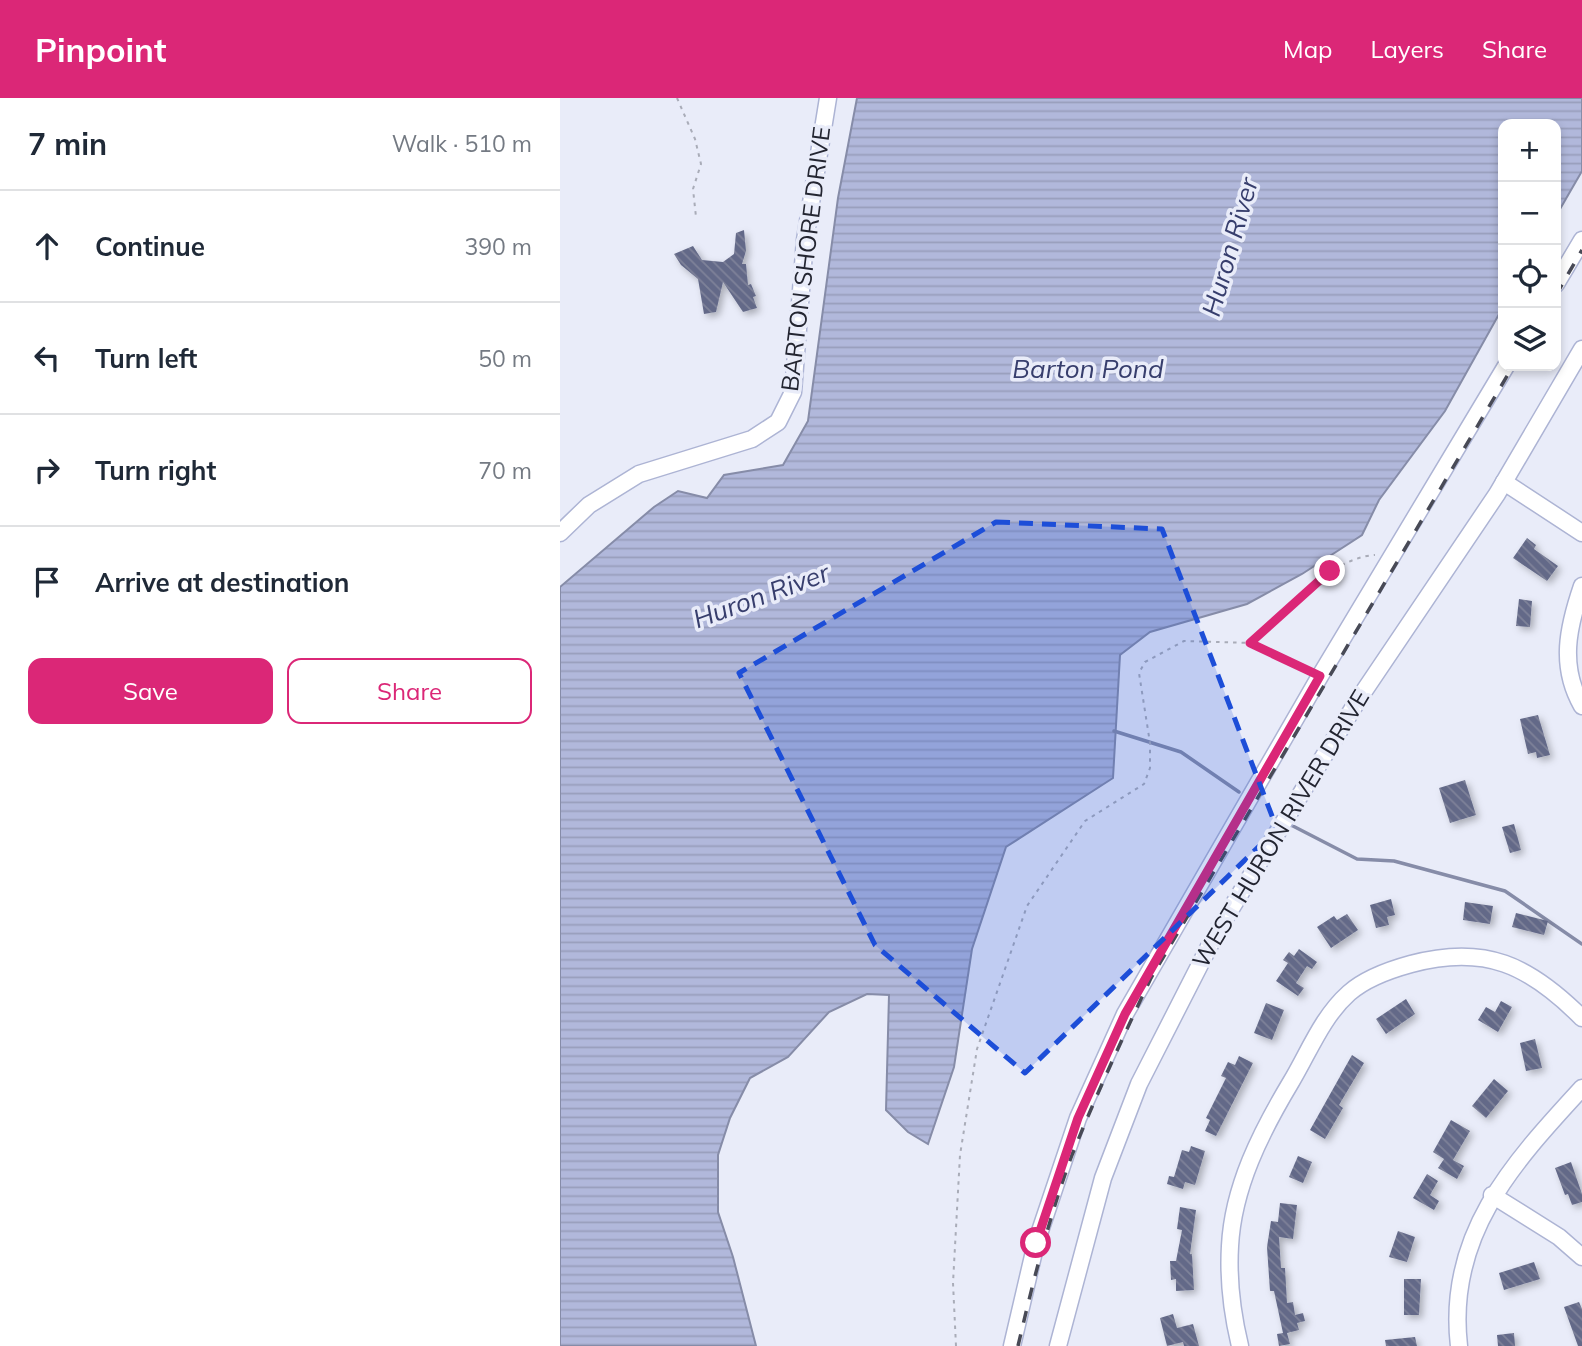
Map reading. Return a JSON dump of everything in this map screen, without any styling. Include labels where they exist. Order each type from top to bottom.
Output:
[{"type":"street","name":"BARTON SHORE DRIVE","points":[[560,534],[589,505],[639,474],[752,439],[778,422],[793,392],[805,240],[828,98]]},
{"type":"street","points":[[1561,276],[1582,240]]},
{"type":"street","name":"WEST HURON RIVER DRIVE","points":[[1058,1346],[1104,1178],[1139,1084],[1167,1027],[1248,877],[1357,700],[1504,482],[1582,349]]},
{"type":"street","points":[[1012,1346],[1036,1243],[1078,1118],[1125,1014],[1391,555],[1503,371]]},
{"type":"street","points":[[1504,482],[1582,533]]},
{"type":"street","points":[[1582,586],[1566,641],[1573,691],[1582,706]]},
{"type":"street","points":[[1240,1346],[1230,1280],[1230,1244],[1244,1182],[1277,1105],[1322,1026],[1349,993],[1391,969],[1445,955],[1467,956],[1507,964],[1531,975],[1582,1018]]},
{"type":"street","points":[[1459,1346],[1462,1282],[1473,1238],[1492,1195],[1531,1144],[1582,1088]]},
{"type":"street","points":[[1492,1195],[1559,1237],[1582,1257]]},
{"type":"path","points":[[677,98],[695,139],[701,164],[693,189],[696,217]]},
{"type":"path","points":[[1250,643],[1330,571],[1372,554],[1391,555]]},
{"type":"path","points":[[956,1346],[953,1283],[962,1142],[977,1049],[1027,906],[1085,821],[1144,784],[1150,768],[1150,743],[1139,673],[1146,662],[1184,641],[1250,643],[1320,676]]},
{"type":"highlighted area","points":[[996,522],[1162,529],[1277,829],[1025,1073],[875,945],[739,673]]},
{"type":"water","name":"Barton Pond","points":[[857,98],[1582,98],[1582,171],[1561,207],[1561,119],[1498,119],[1498,316],[1445,411],[1379,500],[1362,535],[1302,574],[1247,604],[1150,632],[1120,655],[1113,778],[1006,847],[972,949],[954,1067],[928,1144],[908,1132],[886,1110],[889,995],[867,994],[829,1012],[788,1057],[750,1078],[730,1118],[718,1155],[718,1212],[733,1257],[756,1346],[560,1346],[560,587],[654,507],[678,491],[707,498],[724,475],[783,465],[808,421],[838,198]]},
{"type":"building","points":[[744,230],[746,251],[742,264],[746,264],[748,285],[751,284],[756,296],[753,297],[757,308],[743,312],[723,282],[716,312],[704,314],[698,279],[681,265],[674,254],[693,246],[702,260],[723,262],[734,254],[736,233]]},
{"type":"building","points":[[1527,538],[1536,545],[1534,549],[1558,566],[1547,581],[1513,558]]},
{"type":"building","points":[[1519,599],[1532,601],[1530,627],[1516,626]]},
{"type":"building","points":[[1538,715],[1550,755],[1537,758],[1536,752],[1528,754],[1520,719]]},
{"type":"building","points":[[1465,780],[1476,815],[1450,823],[1439,788]]},
{"type":"building","points":[[1514,824],[1521,850],[1510,853],[1502,827]]},
{"type":"building","points":[[1391,899],[1395,915],[1387,917],[1389,925],[1376,928],[1370,905]]},
{"type":"building","points":[[1465,902],[1493,906],[1490,924],[1463,920]]},
{"type":"building","points":[[1516,913],[1548,921],[1544,935],[1512,927]]},
{"type":"building","points":[[1347,914],[1358,930],[1331,948],[1317,927],[1334,916],[1337,920]]},
{"type":"building","points":[[1299,949],[1317,962],[1312,969],[1307,966],[1296,983],[1304,988],[1298,996],[1276,981],[1288,963],[1283,960],[1289,952],[1294,956]]},
{"type":"building","points":[[1406,999],[1415,1014],[1386,1034],[1376,1019]]},
{"type":"building","points":[[1501,1001],[1512,1007],[1498,1032],[1478,1020],[1486,1007],[1495,1012]]},
{"type":"building","points":[[1266,1003],[1284,1010],[1272,1040],[1254,1033]]},
{"type":"building","points":[[1535,1039],[1542,1068],[1526,1071],[1520,1043]]},
{"type":"building","points":[[1352,1055],[1364,1063],[1339,1105],[1343,1108],[1325,1139],[1310,1130]]},
{"type":"building","points":[[1239,1056],[1253,1063],[1216,1136],[1205,1131],[1210,1120],[1206,1118],[1226,1078],[1221,1076],[1228,1062],[1235,1065]]},
{"type":"building","points":[[1494,1079],[1508,1091],[1486,1118],[1472,1106]]},
{"type":"building","points":[[1451,1120],[1470,1131],[1453,1160],[1464,1166],[1457,1179],[1438,1168],[1444,1159],[1433,1152]]},
{"type":"building","points":[[1191,1146],[1205,1151],[1195,1185],[1185,1182],[1183,1189],[1167,1184],[1169,1176],[1174,1177],[1182,1150],[1189,1152]]},
{"type":"building","points":[[1298,1156],[1312,1162],[1303,1183],[1289,1177]]},
{"type":"building","points":[[1571,1162],[1582,1194],[1582,1202],[1572,1205],[1568,1194],[1565,1195],[1555,1168]]},
{"type":"building","points":[[1427,1174],[1438,1181],[1430,1195],[1439,1201],[1434,1210],[1413,1198]]},
{"type":"building","points":[[1280,1203],[1297,1205],[1293,1239],[1279,1237],[1281,1268],[1285,1268],[1287,1303],[1293,1302],[1295,1315],[1303,1313],[1305,1321],[1297,1323],[1299,1330],[1287,1333],[1290,1344],[1279,1346],[1277,1334],[1283,1333],[1274,1291],[1270,1291],[1267,1247],[1271,1221],[1278,1222]]},
{"type":"building","points":[[1180,1207],[1196,1210],[1190,1254],[1194,1290],[1176,1291],[1176,1279],[1171,1280],[1170,1261],[1176,1261],[1182,1230],[1177,1229]]},
{"type":"building","points":[[1398,1231],[1415,1237],[1407,1262],[1389,1257]]},
{"type":"building","points":[[1534,1262],[1540,1279],[1504,1290],[1499,1273]]},
{"type":"building","points":[[1404,1279],[1421,1279],[1419,1315],[1404,1315]]},
{"type":"building","points":[[1579,1302],[1582,1309],[1582,1346],[1578,1346],[1564,1307]]},
{"type":"building","points":[[1173,1314],[1177,1328],[1193,1324],[1199,1346],[1184,1346],[1183,1342],[1167,1346],[1160,1318]]},
{"type":"building","points":[[1514,1333],[1515,1346],[1498,1346],[1497,1335]]},
{"type":"building","points":[[1415,1337],[1417,1346],[1386,1346],[1385,1340]]},
{"type":"waterway","points":[[1114,731],[1181,752],[1239,792]]},
{"type":"waterway","points":[[1291,825],[1357,859],[1394,861],[1505,891],[1582,944]]},
{"type":"railway","points":[[1561,286],[1582,250]]},
{"type":"railway","points":[[1018,1346],[1049,1226],[1072,1155],[1151,978],[1510,371]]},
{"type":"route","points":[[1036,1243],[1078,1118],[1125,1014],[1320,676],[1287,658],[1250,643],[1330,571]]},
{"type":"water label","name":"Huron River","points":[[1230,247]]},
{"type":"water label","name":"Huron River","points":[[761,596]]}]
